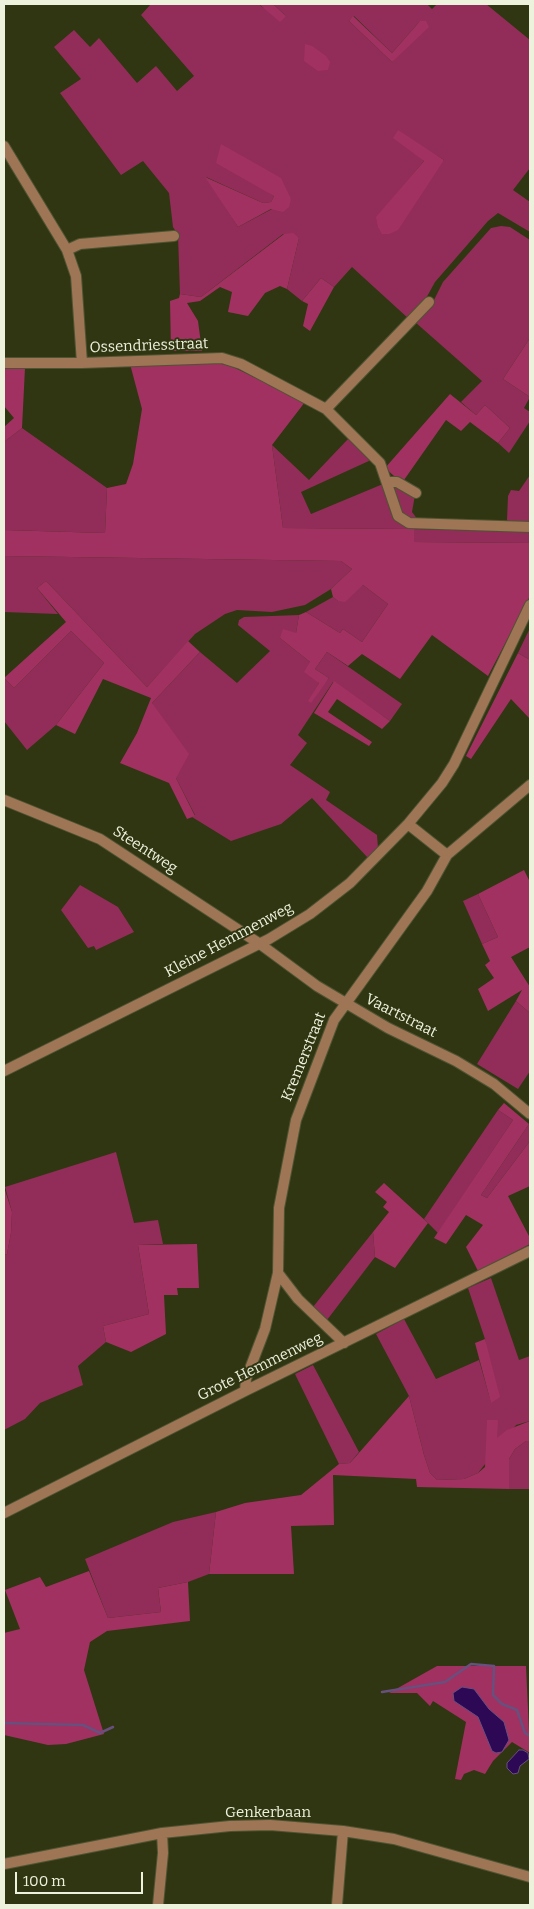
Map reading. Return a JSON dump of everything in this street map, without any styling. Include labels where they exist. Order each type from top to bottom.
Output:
[{"type":"street","name":"Ossendriesstraat","points":[[4,146],[68,250],[76,276],[82,363]]},
{"type":"street","points":[[68,250],[80,244],[174,236]]},
{"type":"street","points":[[326,409],[429,302]]},
{"type":"street","name":"Ossendriesstraat","points":[[4,362],[82,363],[222,358],[241,364],[326,409],[380,463],[398,516],[409,523],[530,527]]},
{"type":"street","points":[[387,482],[397,482],[416,493]]},
{"type":"street","name":"Kleine Hemmenweg","points":[[4,1071],[260,944],[310,914],[368,866],[408,824],[454,764],[527,617],[530,605]]},
{"type":"street","name":"Kremerstraat","points":[[244,1391],[246,1379],[265,1329],[278,1272],[279,1208],[296,1120],[334,1020],[344,1003],[367,976],[421,899],[447,855],[530,785]]},
{"type":"street","name":"Steentweg","points":[[4,800],[100,839],[260,944]]},
{"type":"street","points":[[408,824],[447,855]]},
{"type":"street","name":"Vaartstraat","points":[[260,944],[344,1003],[388,1028],[456,1061],[494,1084],[530,1114]]},
{"type":"street","name":"Grote Hemmenweg","points":[[4,1513],[244,1391],[530,1251]]},
{"type":"street","points":[[278,1272],[298,1299],[344,1343]]},
{"type":"street","name":"Genkerbaan","points":[[4,1864],[162,1833],[230,1826],[270,1825],[344,1831],[416,1844],[530,1877]]},
{"type":"street","points":[[337,1905],[344,1831]]},
{"type":"street","points":[[158,1905],[163,1853],[162,1833]]},
{"type":"shaded area","points":[[151,4],[259,4],[262,7],[286,16],[273,4],[427,4],[432,9],[437,4],[486,4],[530,40],[530,168],[513,190],[530,202],[530,232],[498,213],[488,221],[435,282],[424,302],[409,319],[352,267],[334,287],[321,278],[302,301],[287,289],[299,238],[283,234],[201,297],[180,294],[178,235],[173,227],[169,193],[143,161],[121,175],[60,93],[81,79],[54,47],[74,30],[90,47],[99,38],[137,83],[156,66],[177,91],[194,76],[141,15]],"holes":[[[354,16],[392,53],[420,21],[392,62],[349,21]],[[397,131],[444,160],[377,217],[424,161]],[[206,177],[263,203],[271,202],[274,196],[263,188],[291,199],[238,227]]]},
{"type":"shaded area","points":[[259,4],[273,4],[286,16],[280,22]]},
{"type":"shaded area","points":[[353,16],[392,53],[420,21],[426,21],[429,27],[392,62],[349,21]]},
{"type":"shaded area","points":[[305,44],[312,46],[326,56],[330,62],[328,70],[318,71],[304,61]]},
{"type":"shaded area","points":[[398,130],[444,160],[398,230],[389,234],[382,234],[376,217],[424,161],[393,138]]},
{"type":"shaded area","points":[[221,144],[281,178],[291,199],[289,207],[283,212],[271,209],[238,227],[205,177],[263,203],[271,202],[274,196],[216,163]]},
{"type":"shaded area","points":[[510,227],[530,240],[530,338],[503,379],[530,397],[524,408],[530,412],[530,421],[509,453],[498,443],[510,428],[485,405],[476,415],[461,402],[482,381],[415,322],[433,302],[443,282],[491,228]]},
{"type":"shaded area","points":[[293,233],[299,238],[287,289],[280,286],[265,293],[248,316],[228,312],[232,292],[220,287],[200,301],[187,303],[198,321],[202,351],[171,351],[170,301],[179,298],[180,294],[201,297],[284,234]]},
{"type":"shaded area","points":[[321,278],[334,287],[310,331],[303,326],[308,304],[302,301]]},
{"type":"shaded area","points":[[530,338],[530,397],[503,379]]},
{"type":"shaded area","points":[[206,362],[229,365],[305,402],[272,445],[283,528],[414,529],[414,542],[530,543],[530,596],[488,676],[432,635],[400,679],[362,654],[348,666],[327,652],[315,669],[329,678],[311,703],[308,701],[319,683],[304,672],[310,662],[280,638],[283,629],[296,633],[299,615],[306,612],[340,633],[343,629],[362,642],[388,604],[363,585],[345,602],[338,601],[333,597],[331,589],[352,569],[341,561],[4,556],[4,530],[105,533],[107,488],[126,484],[133,464],[142,409],[130,364]]},
{"type":"shaded area","points":[[4,368],[25,368],[22,428],[4,442],[4,427],[14,418],[4,406]]},
{"type":"shaded area","points":[[450,394],[476,415],[485,405],[510,428],[498,443],[470,422],[461,431],[446,420],[404,480],[394,476],[385,468]]},
{"type":"shaded area","points":[[22,428],[107,488],[105,533],[4,530],[4,442]]},
{"type":"shaded area","points":[[349,438],[371,460],[301,492],[311,514],[383,484],[390,510],[396,520],[414,529],[530,532],[530,543],[414,542],[413,529],[283,528],[272,445],[309,480]]},
{"type":"shaded area","points":[[530,475],[530,523],[509,523],[507,520],[508,496],[511,490],[519,491]]},
{"type":"shaded area","points":[[396,486],[415,495],[412,512],[418,520],[410,519],[400,512],[393,489]]},
{"type":"shaded area","points":[[4,556],[341,561],[352,569],[331,589],[305,605],[272,612],[237,610],[225,614],[195,634],[147,687],[46,581],[37,588],[58,614],[4,612]]},
{"type":"shaded area","points":[[46,581],[147,687],[188,641],[200,652],[152,703],[189,754],[176,778],[195,816],[187,819],[169,783],[120,763],[137,733],[151,698],[103,679],[75,734],[56,725],[104,663],[71,631],[14,688],[4,678],[66,622],[37,588]]},
{"type":"shaded area","points":[[363,585],[388,604],[362,642],[343,629],[340,633],[306,612],[333,597],[338,601]]},
{"type":"shaded area","points":[[299,615],[296,633],[280,638],[310,662],[319,683],[309,701],[329,678],[315,669],[327,652],[402,704],[390,721],[333,682],[298,735],[307,743],[290,765],[330,792],[326,800],[377,835],[378,848],[368,858],[312,798],[281,824],[231,841],[192,817],[195,815],[176,778],[152,703],[200,652],[237,683],[270,651],[238,625],[239,620],[244,617]]},
{"type":"shaded area","points":[[530,628],[530,660],[518,653]]},
{"type":"shaded area","points":[[71,631],[104,663],[56,725],[27,750],[4,721],[4,678],[14,688]]},
{"type":"shaded area","points":[[518,653],[530,660],[530,719],[511,699],[471,759],[466,756]]},
{"type":"shaded area","points":[[334,681],[390,721],[382,729],[337,699],[328,712],[372,742],[369,746],[314,713]]},
{"type":"shaded area","points":[[524,870],[530,882],[530,947],[511,957],[530,987],[530,1013],[516,1001],[522,990],[488,1011],[478,989],[494,978],[485,965],[490,961],[482,944],[498,937],[478,894]]},
{"type":"shaded area","points":[[80,885],[118,907],[134,932],[96,950],[94,946],[88,948],[61,910]]},
{"type":"shaded area","points":[[478,894],[498,937],[482,944],[463,901]]},
{"type":"shaded area","points":[[516,1001],[530,1013],[530,1071],[518,1089],[477,1064]]},
{"type":"shaded area","points":[[504,1103],[529,1124],[481,1195],[487,1198],[530,1141],[530,1186],[508,1196],[530,1238],[530,1244],[478,1271],[466,1247],[483,1225],[466,1215],[446,1244],[434,1238],[513,1120],[498,1110]]},
{"type":"shaded area","points":[[498,1110],[513,1120],[438,1233],[424,1219]]},
{"type":"shaded area","points":[[529,1124],[530,1141],[487,1198],[481,1195]]},
{"type":"shaded area","points":[[116,1152],[134,1223],[158,1220],[163,1244],[138,1245],[149,1314],[103,1326],[106,1342],[78,1366],[83,1385],[40,1403],[25,1419],[4,1430],[4,1255],[7,1254],[11,1233],[12,1212],[5,1187]]},
{"type":"shaded area","points":[[384,1183],[428,1223],[395,1268],[375,1257],[373,1232],[389,1212],[383,1207],[387,1202],[375,1192]]},
{"type":"shaded area","points":[[4,1187],[12,1212],[11,1233],[7,1254],[4,1255]]},
{"type":"shaded area","points":[[373,1232],[375,1257],[327,1320],[313,1307]]},
{"type":"shaded area","points":[[197,1244],[199,1288],[177,1288],[178,1295],[164,1295],[166,1334],[131,1352],[106,1342],[103,1326],[149,1314],[138,1245]]},
{"type":"shaded area","points":[[491,1278],[519,1360],[530,1356],[530,1421],[516,1425],[478,1473],[464,1479],[437,1480],[430,1473],[424,1455],[409,1396],[376,1334],[404,1319],[436,1379],[479,1360],[491,1402],[485,1339],[468,1288]]},
{"type":"shaded area","points":[[485,1339],[500,1397],[491,1403],[475,1343]]},
{"type":"shaded area","points":[[313,1365],[359,1452],[350,1463],[339,1464],[295,1374]]},
{"type":"shaded area","points":[[409,1396],[430,1473],[437,1480],[464,1479],[478,1473],[485,1467],[487,1420],[498,1420],[497,1438],[507,1430],[530,1421],[530,1441],[526,1441],[515,1449],[509,1459],[509,1489],[417,1487],[416,1479],[333,1475],[334,1525],[291,1526],[294,1574],[209,1574],[216,1512],[245,1503],[301,1495],[339,1464],[350,1463]]},
{"type":"shaded area","points":[[526,1441],[530,1441],[530,1489],[509,1489],[509,1459],[515,1449]]},
{"type":"shaded area","points":[[216,1512],[209,1574],[188,1582],[158,1588],[161,1612],[108,1618],[85,1559],[173,1522]]},
{"type":"shaded area","points":[[89,1571],[108,1618],[161,1612],[158,1588],[188,1582],[190,1621],[107,1631],[90,1642],[84,1670],[104,1734],[66,1744],[48,1745],[4,1735],[4,1633],[20,1629],[5,1590],[40,1577],[46,1587]]},
{"type":"shaded area","points":[[437,1666],[526,1666],[530,1753],[512,1742],[493,1761],[485,1774],[474,1770],[464,1774],[461,1780],[455,1779],[466,1722],[433,1701],[430,1706],[417,1693],[389,1693]]},
{"type":"shaded area","points":[[462,1687],[474,1689],[489,1709],[504,1722],[509,1740],[502,1752],[496,1753],[492,1751],[478,1717],[454,1701],[453,1693]]},
{"type":"shaded area","points":[[519,1750],[528,1753],[529,1759],[520,1766],[518,1773],[513,1774],[507,1768],[507,1763]]},
{"type":"waterway","points":[[382,1692],[445,1682],[471,1664],[494,1666],[493,1695],[502,1704],[517,1710],[525,1733],[530,1736]]},
{"type":"waterway","points":[[4,1723],[83,1725],[100,1733],[113,1727]]}]
